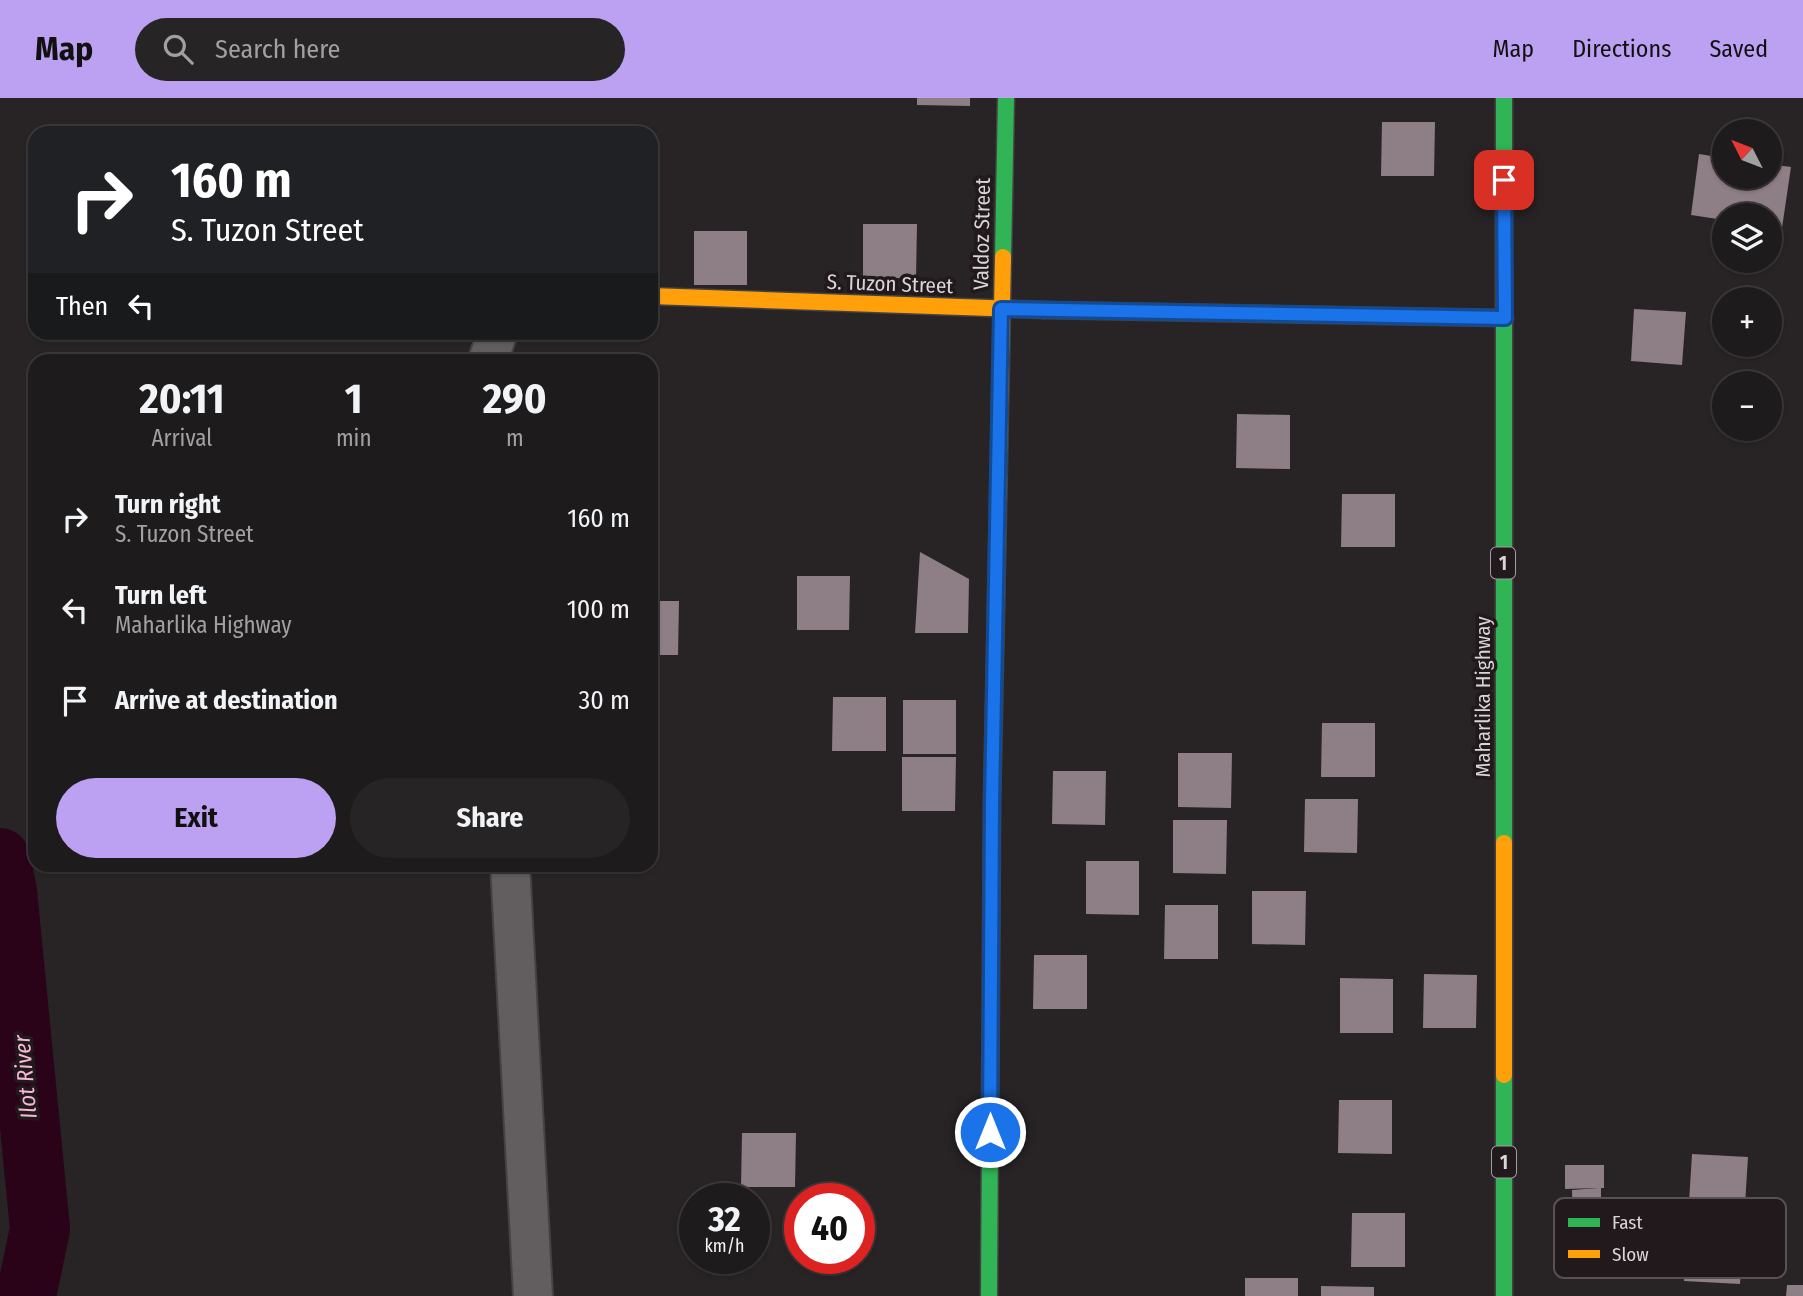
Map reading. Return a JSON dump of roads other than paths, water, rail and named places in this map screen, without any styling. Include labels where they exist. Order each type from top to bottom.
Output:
[{"type":"main road","name":"Valdoz Street","points":[[989,1296],[992,803],[1006,98]]},
{"type":"main road","name":"Maharlika Highway","points":[[1504,98],[1504,1296]]},
{"type":"main road","name":"S. Tuzon Street","points":[[658,296],[1001,309],[1505,318]]},
{"type":"street","points":[[510,872],[533,1296]]},
{"type":"waterway","name":"Ilot River","points":[[0,858],[7,891],[40,1229],[26,1296]]}]
